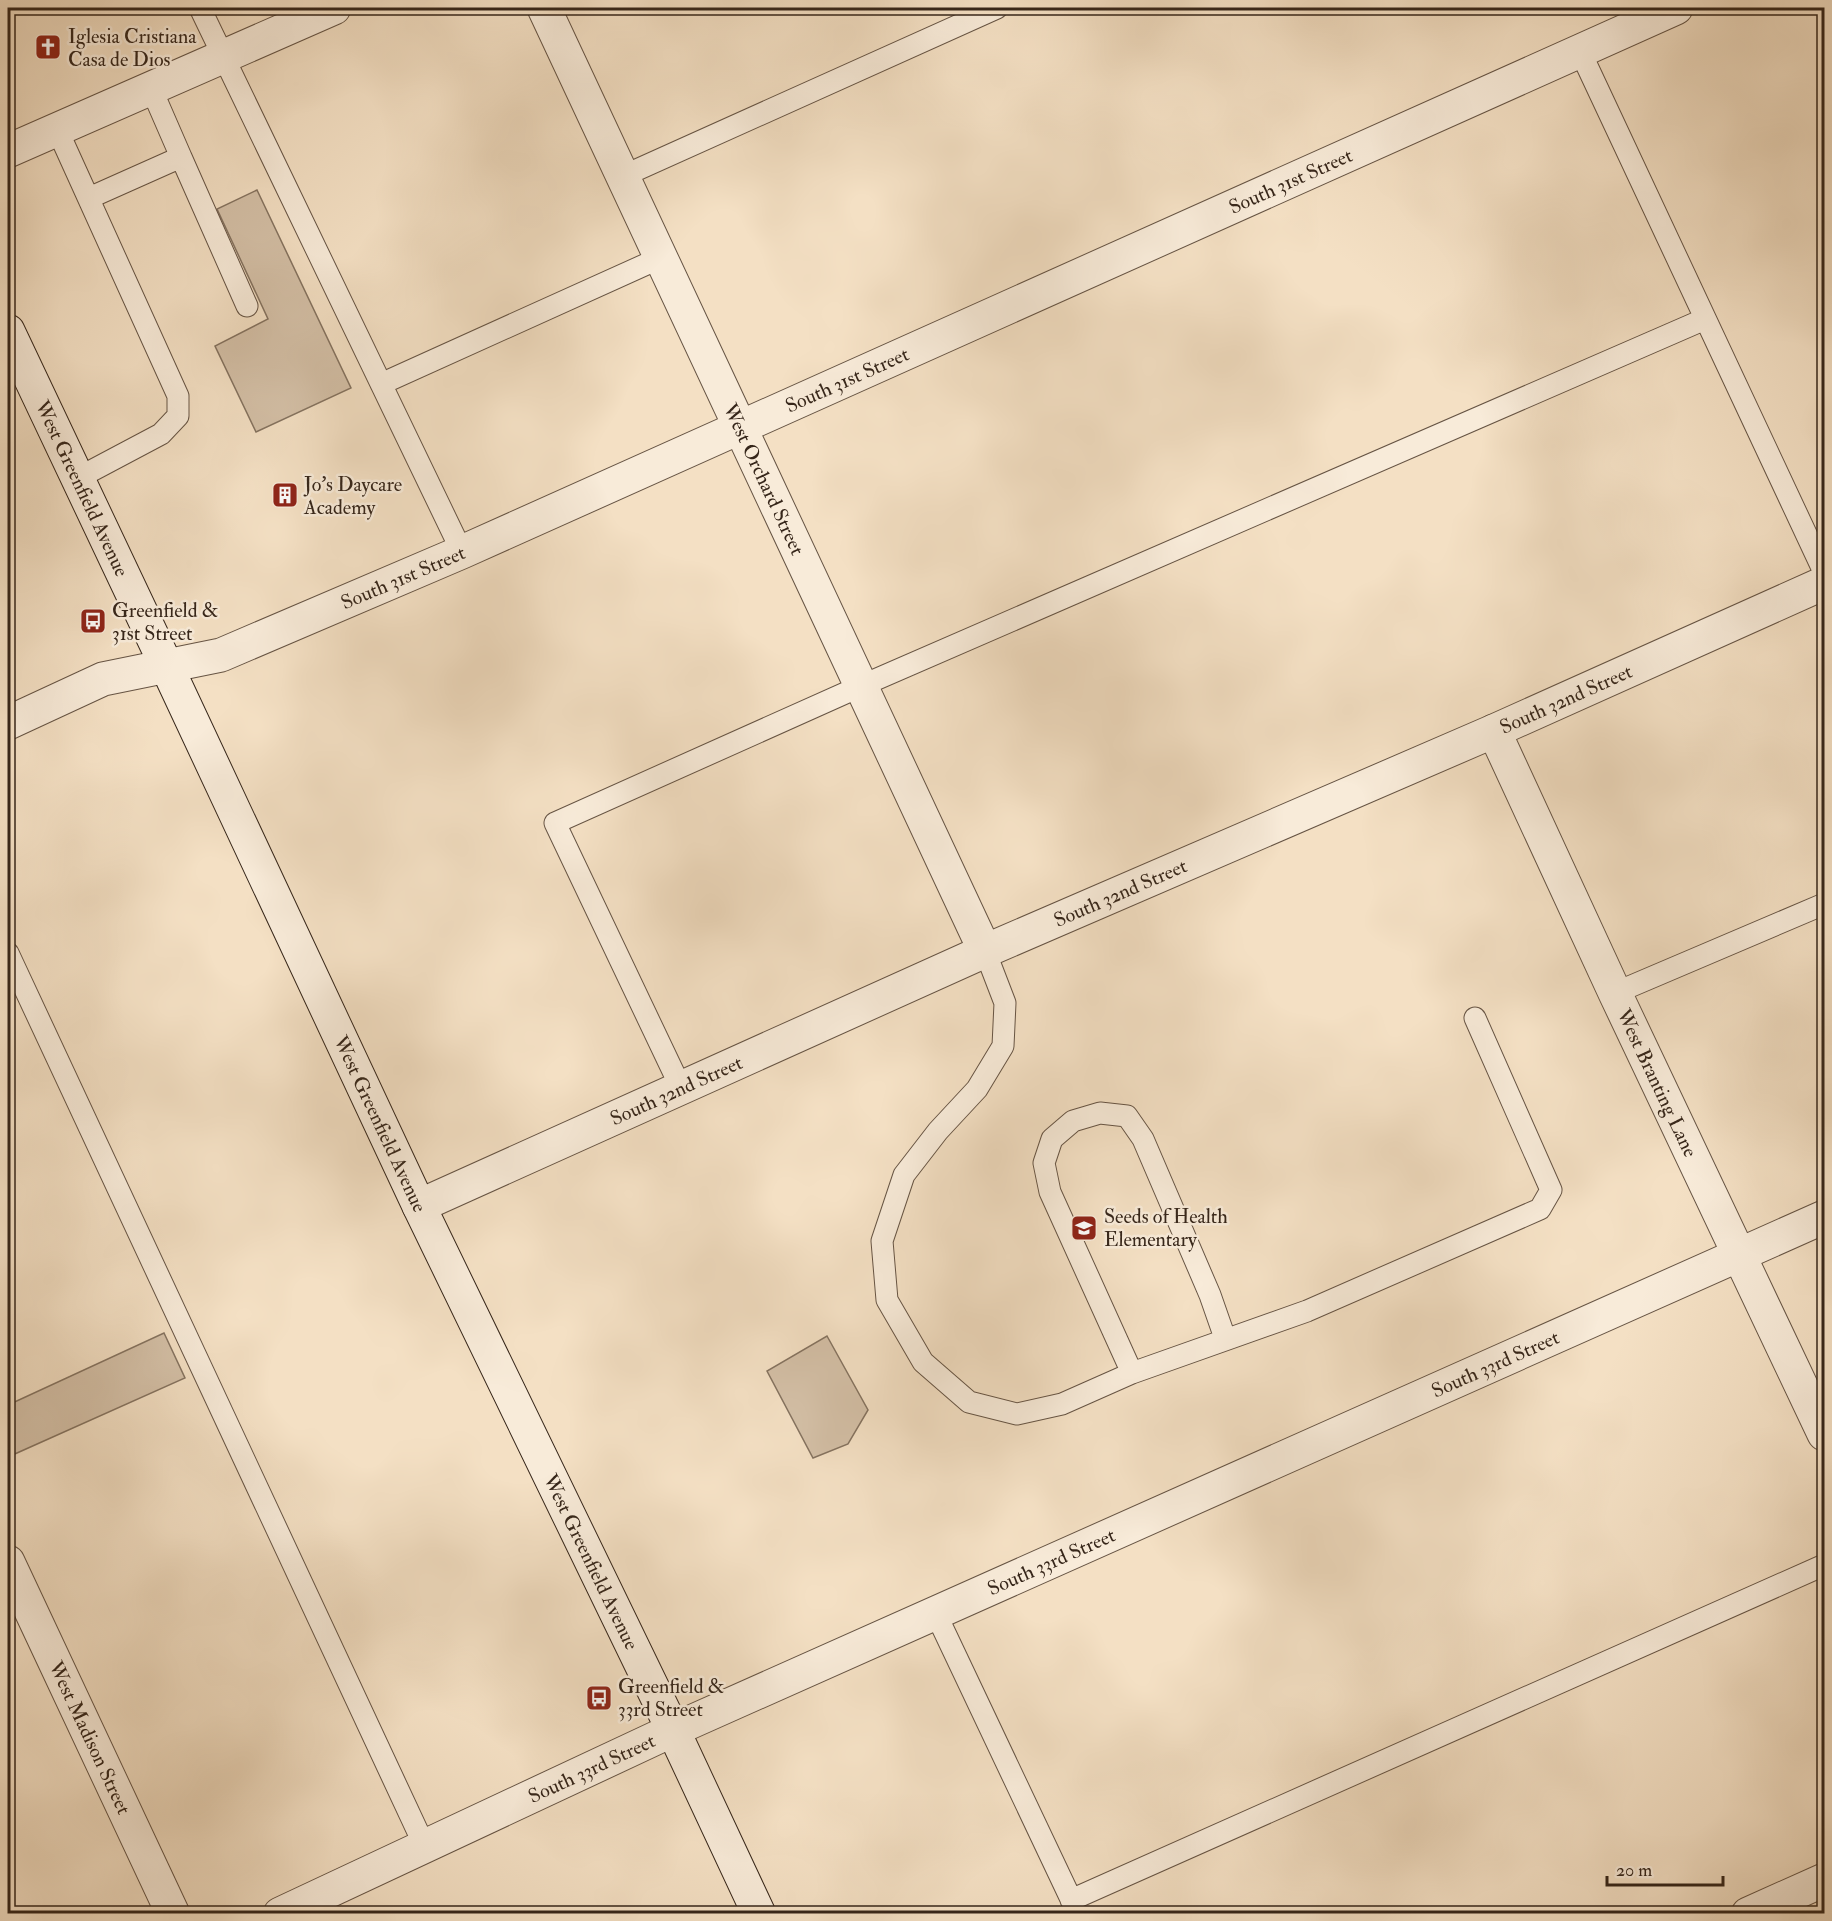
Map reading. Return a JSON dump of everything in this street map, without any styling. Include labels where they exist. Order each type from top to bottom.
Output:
[{"type":"street","points":[[8,151],[334,8]]},
{"type":"street","name":"West Orchard Street","points":[[543,8],[985,951]]},
{"type":"street","name":"South 31st Street","points":[[8,723],[103,679],[221,655],[462,552],[1676,8]]},
{"type":"street","name":"West Greenfield Avenue","points":[[8,331],[418,1206],[674,1730],[759,1914]]},
{"type":"street","name":"South 32nd Street","points":[[418,1206],[985,951],[1494,731],[1824,583]]},
{"type":"street","name":"West Branting Lane","points":[[1494,731],[1824,1434]]},
{"type":"street","name":"South 33rd Street","points":[[280,1914],[674,1730],[1824,1217]]},
{"type":"street","name":"West Madison Street","points":[[8,1562],[173,1914]]},
{"type":"street","points":[[1748,1914],[1824,1880]]},
{"type":"lane","points":[[200,8],[462,552]]},
{"type":"lane","points":[[621,177],[997,8]]},
{"type":"lane","points":[[1580,51],[1824,572]]},
{"type":"lane","points":[[151,88],[247,306]]},
{"type":"lane","points":[[57,129],[178,396],[177,416],[161,434],[78,478]]},
{"type":"lane","points":[[89,198],[181,157]]},
{"type":"lane","points":[[381,384],[660,258]]},
{"type":"lane","points":[[681,1088],[555,824],[861,686],[1705,319]]},
{"type":"lane","points":[[1615,993],[1824,904]]},
{"type":"lane","points":[[985,951],[1005,1004],[1003,1046],[977,1089],[938,1131],[904,1175],[882,1241],[887,1300],[923,1362],[969,1402],[1017,1414],[1062,1404],[1132,1373],[1225,1338],[1307,1311],[1540,1209],[1551,1190],[1475,1018]]},
{"type":"lane","points":[[8,953],[426,1846]]},
{"type":"lane","points":[[1132,1373],[1050,1192],[1044,1163],[1052,1139],[1073,1121],[1100,1113],[1127,1116],[1143,1139],[1210,1295],[1225,1338]]},
{"type":"lane","points":[[936,1614],[1075,1907],[1824,1565]]},
{"type":"shaded area","points":[[257,190],[351,388],[256,432],[215,346],[268,319],[217,209]]},
{"type":"shaded area","points":[[164,1333],[185,1378],[8,1457],[8,1405]]},
{"type":"shaded area","points":[[827,1336],[868,1410],[848,1444],[813,1458],[767,1371]]},
{"type":"place","name":"Iglesia Cristiana Casa de Dios","points":[[48,47]]},
{"type":"place","name":"Jo's Daycare Academy","points":[[285,495]]},
{"type":"place","name":"Greenfield & 31st Street","points":[[93,621]]},
{"type":"place","name":"Seeds of Health Elementary","points":[[1084,1228]]},
{"type":"place","name":"Greenfield & 33rd Street","points":[[599,1698]]}]
